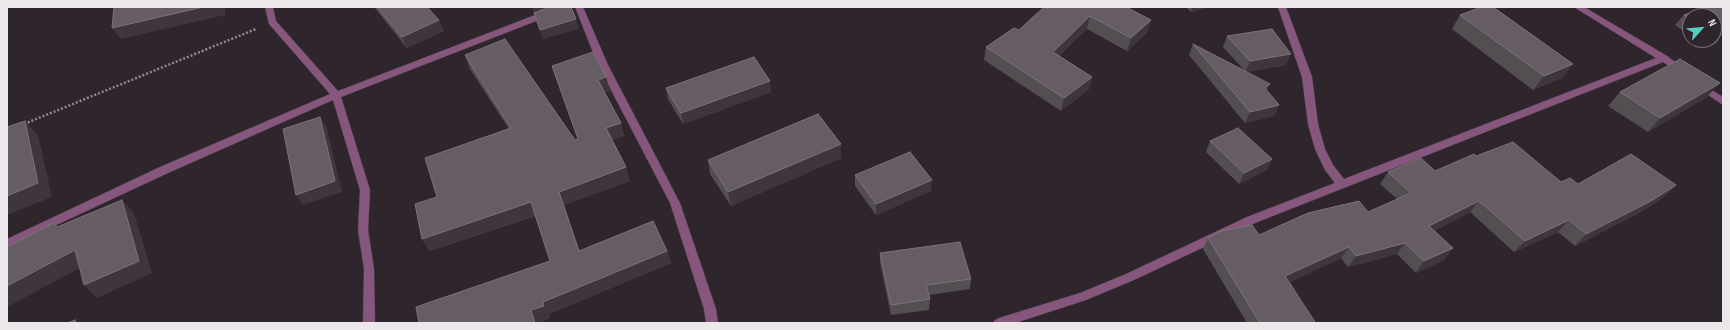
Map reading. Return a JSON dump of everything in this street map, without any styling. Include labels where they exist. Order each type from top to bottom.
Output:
[{"type":"street","points":[[270,7],[272,22],[336,95],[366,190],[363,230],[368,269],[369,323]]},
{"type":"street","points":[[7,244],[164,170],[336,95],[564,7]]},
{"type":"street","points":[[579,7],[603,66],[675,203],[710,309],[712,323]]},
{"type":"street","points":[[1282,7],[1307,77],[1313,124],[1320,149],[1329,167],[1342,184]]},
{"type":"street","points":[[1578,7],[1664,58],[1723,102]]},
{"type":"street","points":[[999,323],[1082,297],[1130,277],[1251,220],[1664,58]]},
{"type":"path","points":[[20,126],[272,22]]},
{"type":"building","points":[[114,7],[203,7],[112,28]]},
{"type":"building","points":[[377,7],[427,7],[439,20],[402,37]]},
{"type":"building","points":[[550,7],[571,7],[576,19],[540,30],[534,13]]},
{"type":"building","points":[[1044,7],[1049,9],[1051,7],[1126,7],[1151,20],[1131,38],[1090,16],[1053,52],[1092,77],[1064,98],[986,47],[1014,28],[1019,30]]},
{"type":"building","points":[[1481,7],[1493,7],[1573,64],[1544,76],[1460,15]]},
{"type":"building","points":[[1723,7],[1723,27],[1722,8],[1706,8]]},
{"type":"building","points":[[1272,29],[1291,54],[1250,61],[1227,36]]},
{"type":"building","points":[[505,39],[575,140],[578,139],[552,66],[593,52],[606,77],[598,80],[621,123],[606,128],[626,167],[559,192],[579,251],[653,221],[667,251],[543,302],[544,306],[531,310],[535,323],[419,323],[416,307],[550,261],[531,202],[422,239],[415,204],[437,197],[425,158],[511,128],[465,55]]},
{"type":"building","points":[[1193,44],[1270,84],[1265,88],[1279,105],[1250,112]]},
{"type":"building","points":[[754,57],[770,81],[681,113],[666,88]]},
{"type":"building","points":[[1680,59],[1720,83],[1660,118],[1620,92]]},
{"type":"building","points":[[818,114],[841,144],[728,192],[708,160]]},
{"type":"building","points":[[320,117],[335,181],[296,195],[283,129]]},
{"type":"building","points":[[25,121],[38,183],[7,196],[7,127]]},
{"type":"building","points":[[1238,128],[1272,159],[1244,173],[1210,141]]},
{"type":"building","points":[[1513,142],[1561,182],[1570,178],[1578,184],[1631,154],[1676,185],[1651,201],[1586,234],[1569,220],[1525,241],[1479,201],[1429,226],[1453,248],[1424,261],[1405,243],[1356,256],[1349,247],[1285,276],[1315,322],[1309,323],[1260,323],[1208,238],[1222,231],[1252,225],[1259,235],[1308,213],[1359,201],[1368,212],[1411,193],[1388,172],[1421,158],[1435,171],[1474,154],[1476,156]]},
{"type":"building","points":[[910,152],[932,180],[876,204],[855,175]]},
{"type":"building","points":[[122,200],[139,261],[84,285],[75,250],[7,286],[7,247],[54,223],[57,227]]},
{"type":"building","points":[[960,242],[971,279],[926,285],[930,299],[891,305],[880,253]]},
{"type":"building","points":[[75,320],[76,323],[68,323]]}]
